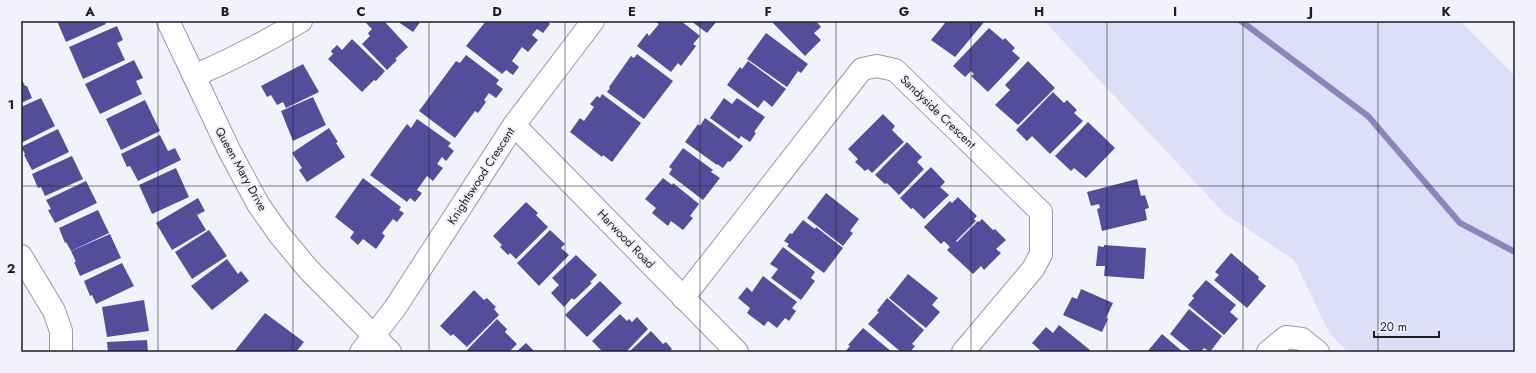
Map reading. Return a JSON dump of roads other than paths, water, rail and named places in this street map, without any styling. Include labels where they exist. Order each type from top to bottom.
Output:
[{"type":"street","name":"Queen Mary Drive","points":[[168,21],[229,150],[258,204],[279,234],[368,344],[390,352]]},
{"type":"street","points":[[194,76],[228,62],[270,40],[301,21]]},
{"type":"street","name":"Knightswood Crescent","points":[[368,344],[395,308],[514,125],[593,21]]},
{"type":"street","name":"Sandyside Crescent","points":[[683,298],[862,69],[877,66],[895,70],[1041,212],[1041,254],[1033,269],[963,352]]},
{"type":"street","name":"Harwood Road","points":[[514,125],[737,352]]},
{"type":"street","points":[[21,256],[54,311],[61,331],[61,352]]},
{"type":"street","points":[[1268,352],[1286,337],[1302,339],[1318,352]]},
{"type":"waterway","points":[[1241,21],[1368,116],[1460,223],[1515,252]]}]
